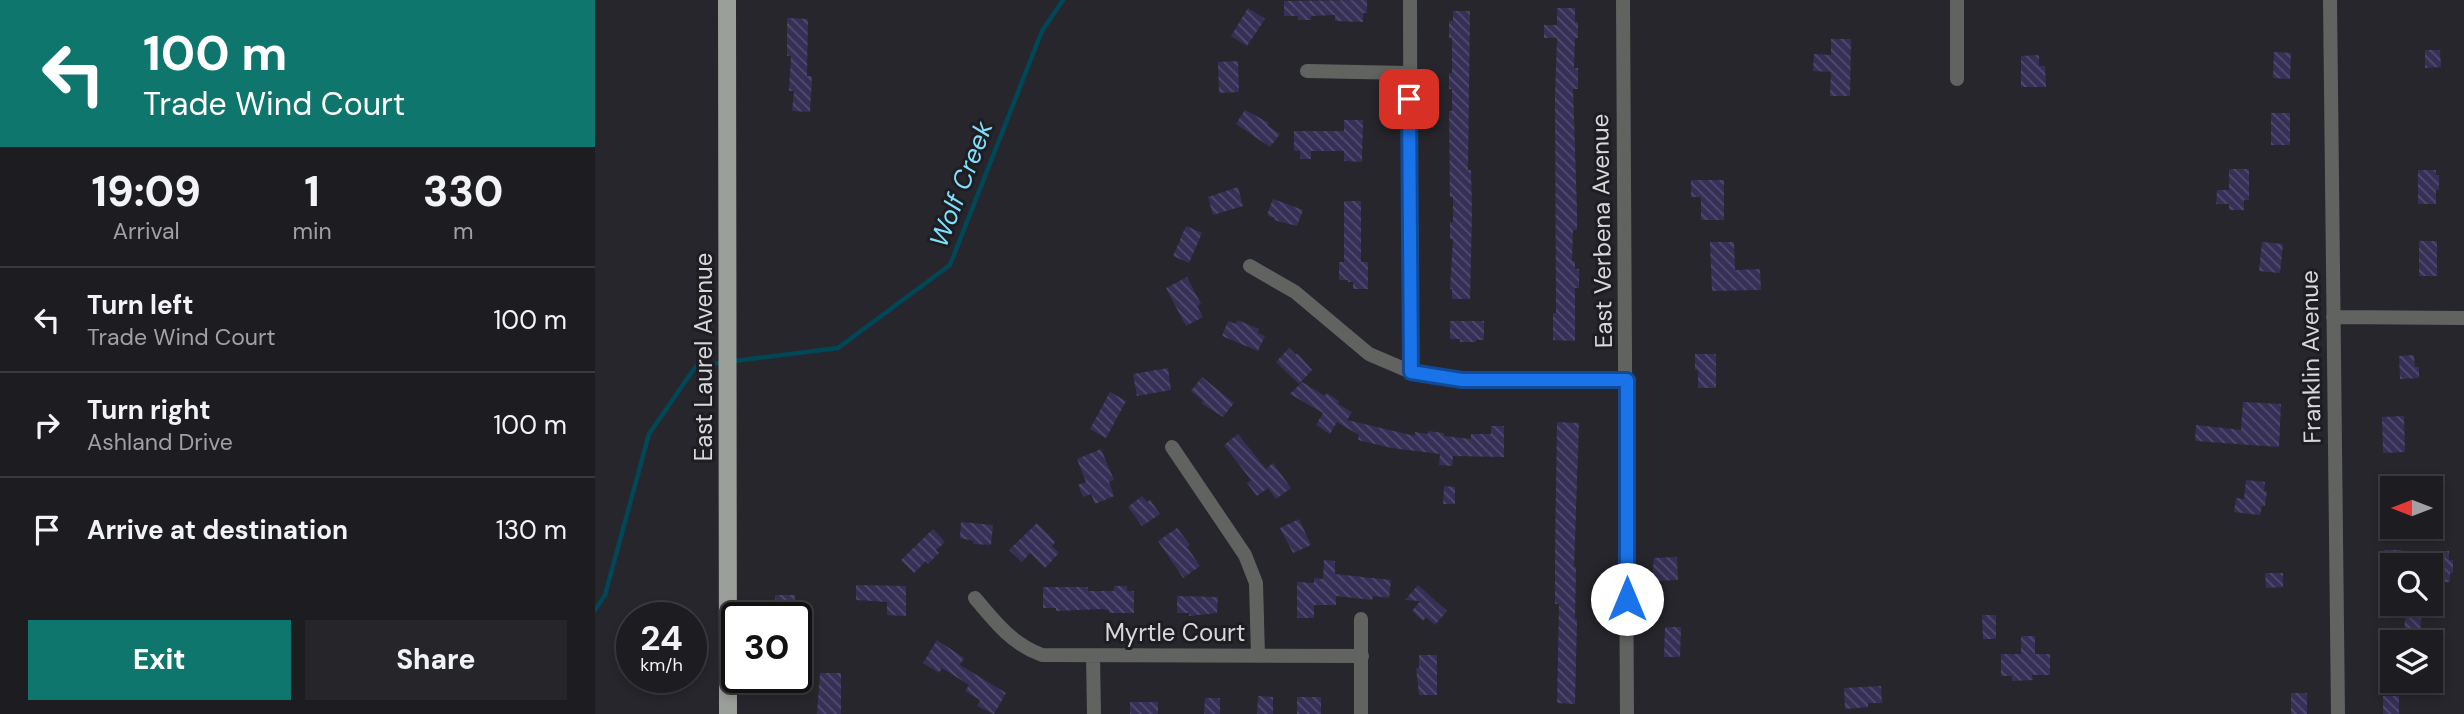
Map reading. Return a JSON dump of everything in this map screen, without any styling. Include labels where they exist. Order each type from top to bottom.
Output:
[{"type":"main road","name":"East Laurel Avenue","points":[[727,0],[728,714]]},
{"type":"street","points":[[1410,0],[1411,372]]},
{"type":"street","name":"East Verbena Avenue","points":[[1623,0],[1627,714]]},
{"type":"street","points":[[1957,0],[1957,79]]},
{"type":"street","name":"Franklin Avenue","points":[[2330,0],[2338,714]]},
{"type":"street","points":[[1307,71],[1409,72]]},
{"type":"street","points":[[1250,266],[1295,292],[1356,346],[1380,360],[1411,372],[1462,380],[1627,380]]},
{"type":"street","points":[[2333,317],[2464,318]]},
{"type":"street","points":[[1172,447],[1245,555],[1256,583],[1258,656]]},
{"type":"street","name":"Myrtle Court","points":[[975,597],[999,627],[1026,649],[1042,655],[1361,656]]},
{"type":"street","points":[[1361,619],[1361,714]]},
{"type":"street","points":[[1093,656],[1094,714]]},
{"type":"building","points":[[1367,0],[1367,13],[1363,13],[1363,22],[1335,21],[1335,15],[1311,16],[1311,20],[1284,16],[1284,1]]},
{"type":"building","points":[[1248,8],[1265,19],[1247,46],[1231,36]]},
{"type":"building","points":[[1557,8],[1575,8],[1575,22],[1578,22],[1574,68],[1578,68],[1578,89],[1573,89],[1577,230],[1573,230],[1572,261],[1575,261],[1575,269],[1579,269],[1579,288],[1575,288],[1575,341],[1553,340],[1553,313],[1556,313],[1557,38],[1544,38],[1544,25],[1557,25]]},
{"type":"building","points":[[1453,11],[1470,11],[1470,299],[1452,299],[1450,289],[1453,239],[1450,239],[1450,222],[1453,222],[1453,197],[1450,197],[1449,111],[1452,111],[1452,89],[1449,89],[1449,73],[1452,73],[1452,38],[1449,38],[1449,21],[1453,21]]},
{"type":"building","points":[[787,18],[808,19],[807,76],[812,76],[810,112],[792,111],[794,91],[789,91],[791,56],[787,56]]},
{"type":"building","points":[[1831,39],[1851,39],[1850,96],[1830,96],[1831,72],[1813,71],[1814,54],[1831,55]]},
{"type":"building","points":[[2425,50],[2440,50],[2441,67],[2425,68]]},
{"type":"building","points":[[2274,52],[2291,53],[2290,79],[2273,78]]},
{"type":"building","points":[[2039,55],[2039,66],[2045,66],[2046,87],[2021,87],[2021,56]]},
{"type":"building","points":[[1238,61],[1239,92],[1219,93],[1218,62]]},
{"type":"building","points":[[1245,110],[1269,123],[1267,125],[1280,134],[1270,147],[1236,124]]},
{"type":"building","points":[[2271,113],[2290,113],[2290,145],[2271,145]]},
{"type":"building","points":[[1344,120],[1363,120],[1362,162],[1344,161],[1344,151],[1311,151],[1311,159],[1300,159],[1300,151],[1294,151],[1294,131],[1344,131]]},
{"type":"building","points":[[2229,169],[2249,169],[2249,200],[2244,200],[2244,210],[2229,210],[2229,204],[2216,204],[2217,190],[2229,190]]},
{"type":"building","points":[[2418,170],[2436,170],[2436,175],[2439,175],[2436,204],[2418,204]]},
{"type":"building","points":[[1691,180],[1724,180],[1724,220],[1701,220],[1701,197],[1691,197]]},
{"type":"building","points":[[1238,187],[1243,206],[1213,215],[1208,197]]},
{"type":"building","points":[[1273,199],[1303,210],[1297,226],[1274,220],[1275,218],[1267,215]]},
{"type":"building","points":[[1344,201],[1361,201],[1361,262],[1368,262],[1368,289],[1353,289],[1353,282],[1339,280],[1339,262],[1344,262]]},
{"type":"building","points":[[1186,226],[1202,233],[1189,263],[1173,256]]},
{"type":"building","points":[[2419,241],[2437,241],[2437,276],[2419,276]]},
{"type":"building","points":[[1710,242],[1734,242],[1735,270],[1760,269],[1761,290],[1712,291]]},
{"type":"building","points":[[2262,242],[2283,244],[2280,273],[2259,271]]},
{"type":"building","points":[[1187,277],[1201,304],[1197,306],[1203,317],[1186,326],[1166,288]]},
{"type":"building","points":[[1237,320],[1259,329],[1258,333],[1265,336],[1258,351],[1222,336],[1228,321],[1236,324]]},
{"type":"building","points":[[1450,321],[1484,321],[1484,340],[1460,342],[1460,339],[1450,339]]},
{"type":"building","points":[[1289,348],[1312,370],[1299,384],[1276,362]]},
{"type":"building","points":[[1695,354],[1716,354],[1716,388],[1698,388]]},
{"type":"building","points":[[2414,355],[2415,367],[2419,367],[2419,378],[2400,379],[2399,356]]},
{"type":"building","points":[[1168,368],[1171,390],[1137,396],[1133,374]]},
{"type":"building","points":[[1202,377],[1234,403],[1223,417],[1201,403],[1203,401],[1191,391]]},
{"type":"building","points":[[1302,382],[1339,401],[1338,404],[1352,412],[1347,420],[1415,436],[1415,432],[1428,434],[1428,431],[1471,439],[1471,434],[1491,434],[1491,426],[1504,426],[1504,457],[1453,456],[1452,466],[1439,465],[1440,454],[1392,448],[1358,440],[1359,435],[1337,422],[1330,434],[1316,425],[1323,413],[1290,394]]},
{"type":"building","points":[[1110,392],[1126,401],[1106,438],[1090,429]]},
{"type":"building","points":[[2243,402],[2281,404],[2279,447],[2195,441],[2196,425],[2241,430]]},
{"type":"building","points":[[2404,416],[2405,452],[2383,453],[2382,417]]},
{"type":"building","points":[[1557,422],[1579,423],[1574,567],[1577,619],[1575,704],[1557,703]]},
{"type":"building","points":[[1238,434],[1266,469],[1273,463],[1291,488],[1276,499],[1268,488],[1257,496],[1247,483],[1251,480],[1224,445]]},
{"type":"building","points":[[1101,449],[1114,480],[1109,482],[1114,496],[1095,504],[1091,494],[1083,497],[1078,485],[1086,482],[1077,459]]},
{"type":"building","points":[[2246,480],[2265,482],[2265,506],[2262,506],[2260,515],[2234,512],[2236,498],[2244,499]]},
{"type":"building","points":[[1444,486],[1455,487],[1455,504],[1443,504]]},
{"type":"building","points":[[1142,496],[1147,502],[1150,500],[1160,514],[1142,526],[1128,507]]},
{"type":"building","points":[[1299,519],[1311,545],[1293,553],[1280,528]]},
{"type":"building","points":[[961,522],[993,525],[991,545],[973,544],[974,541],[960,538]]},
{"type":"building","points":[[1037,523],[1055,542],[1052,546],[1059,553],[1045,568],[1030,553],[1022,562],[1009,550]]},
{"type":"building","points":[[1177,528],[1190,545],[1187,547],[1200,566],[1183,578],[1158,541]]},
{"type":"building","points":[[933,529],[945,542],[936,550],[939,553],[928,564],[926,561],[914,573],[901,560]]},
{"type":"building","points":[[2385,550],[2401,550],[2401,553],[2385,553]]},
{"type":"building","points":[[2449,551],[2449,560],[2453,560],[2450,582],[2443,582],[2443,553],[2433,553]]},
{"type":"building","points":[[1677,557],[1678,580],[1652,581],[1654,558]]},
{"type":"building","points":[[1324,560],[1335,561],[1335,574],[1391,580],[1389,598],[1373,596],[1372,600],[1336,596],[1336,605],[1314,605],[1314,618],[1297,618],[1297,582],[1314,583],[1314,578],[1323,579]]},
{"type":"building","points":[[2265,573],[2283,573],[2283,587],[2266,588]]},
{"type":"building","points":[[856,585],[906,586],[906,616],[887,615],[887,602],[856,600]]},
{"type":"building","points":[[1418,585],[1447,611],[1435,625],[1426,617],[1423,621],[1412,611],[1420,601],[1405,600]]},
{"type":"building","points":[[1114,586],[1127,586],[1127,591],[1134,591],[1134,613],[1109,613],[1109,610],[1101,609],[1056,611],[1056,608],[1043,608],[1043,587],[1088,587],[1088,591],[1114,591]]},
{"type":"building","points":[[775,595],[795,595],[795,602],[775,602]]},
{"type":"building","points":[[1177,596],[1218,597],[1217,613],[1189,616],[1189,613],[1177,613]]},
{"type":"building","points":[[1982,615],[1996,615],[1996,639],[1983,639]]},
{"type":"building","points":[[2405,617],[2421,618],[2420,630],[2404,630]]},
{"type":"building","points":[[1665,627],[1681,627],[1680,657],[1664,657]]},
{"type":"building","points":[[2021,636],[2035,636],[2035,654],[2050,654],[2050,675],[2032,675],[2033,680],[2012,681],[2012,676],[2001,676],[2001,654],[2021,654]]},
{"type":"building","points":[[937,640],[964,658],[960,665],[1006,693],[994,714],[977,706],[980,700],[965,691],[969,685],[942,668],[939,673],[923,663]]},
{"type":"building","points":[[1419,655],[1437,655],[1437,695],[1419,695],[1416,668],[1419,668]]},
{"type":"building","points":[[820,673],[841,673],[841,714],[817,714]]},
{"type":"building","points":[[1881,686],[1882,703],[1868,703],[1868,707],[1845,709],[1844,688]]},
{"type":"building","points":[[2291,693],[2307,693],[2307,714],[2291,714]]},
{"type":"building","points":[[1258,696],[1273,697],[1273,714],[1257,714]]},
{"type":"building","points":[[2383,696],[2399,696],[2399,714],[2383,714]]},
{"type":"building","points":[[1297,697],[1321,697],[1321,714],[1297,714]]},
{"type":"building","points":[[1205,698],[1220,698],[1220,714],[1204,714]]},
{"type":"building","points":[[1130,702],[1158,702],[1158,714],[1130,714]]},
{"type":"waterway","name":"Wolf Creek","points":[[734,361],[838,348],[950,265],[1042,31],[1063,0]]},
{"type":"waterway","name":"Wolf Creek","points":[[595,610],[605,595],[649,434],[696,366],[725,362]]},
{"type":"route","points":[[1409,99],[1411,372],[1435,377],[1500,382],[1627,380],[1627,599]]}]
